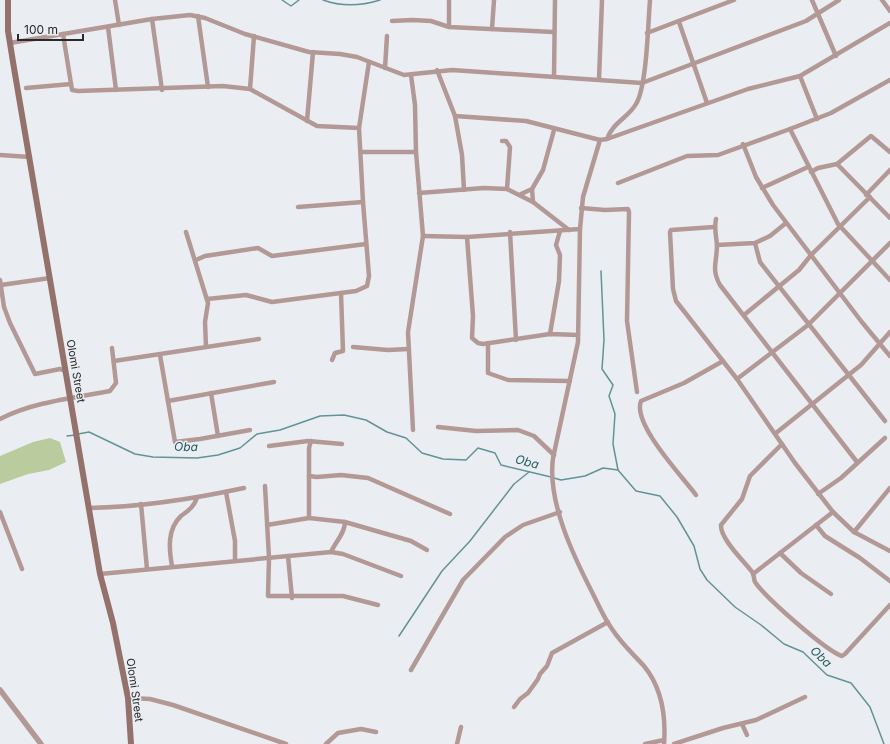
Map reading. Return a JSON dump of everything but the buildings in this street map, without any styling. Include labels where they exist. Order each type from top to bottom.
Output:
[{"type":"main road","name":"Olomi Street","points":[[6,1],[10,43],[100,574],[113,623],[128,698],[131,744]]},
{"type":"street","points":[[115,0],[119,25]]},
{"type":"street","points":[[449,0],[449,27]]},
{"type":"street","points":[[492,29],[494,0]]},
{"type":"street","points":[[554,0],[554,77]]},
{"type":"street","points":[[599,79],[602,0]]},
{"type":"street","points":[[607,139],[611,128],[636,104],[642,83],[650,0]]},
{"type":"street","points":[[647,33],[734,0]]},
{"type":"street","points":[[812,0],[817,15],[836,56]]},
{"type":"street","points":[[10,43],[152,19],[181,15],[198,16],[254,36],[313,52],[340,54],[410,75],[437,70],[452,70],[642,83],[806,21],[839,0]]},
{"type":"street","points":[[882,0],[890,12]]},
{"type":"street","points":[[198,16],[208,87]]},
{"type":"street","points":[[152,19],[162,90]]},
{"type":"street","points":[[392,21],[431,21],[449,27],[553,32]]},
{"type":"street","points":[[679,22],[707,103]]},
{"type":"street","points":[[455,116],[526,121],[554,130],[600,140],[607,139],[748,89],[800,76],[890,23]]},
{"type":"street","points":[[108,27],[116,90]]},
{"type":"street","points":[[63,34],[72,90],[162,90],[223,86],[250,88],[317,126],[360,128]]},
{"type":"street","points":[[250,88],[254,36]]},
{"type":"street","points":[[385,68],[387,36]]},
{"type":"street","points":[[307,120],[313,52]]},
{"type":"street","points":[[207,299],[246,295],[272,302],[356,291],[367,286],[369,276],[363,202],[360,128],[369,62]]},
{"type":"street","points":[[437,70],[455,116],[462,155],[464,190]]},
{"type":"street","points":[[410,75],[415,105],[416,152],[423,236],[408,332],[413,430]]},
{"type":"street","points":[[800,76],[817,119]]},
{"type":"street","points":[[618,183],[688,156],[718,155],[743,144],[817,119],[838,110],[890,80]]},
{"type":"street","points":[[26,88],[71,84]]},
{"type":"street","points":[[790,129],[808,167],[840,227],[890,280]]},
{"type":"street","points":[[533,202],[532,189],[543,170],[554,130]]},
{"type":"street","points":[[811,172],[818,168],[837,164],[871,136],[890,152]]},
{"type":"street","points":[[600,140],[587,178],[582,208],[580,229],[578,335],[554,455],[553,485],[573,557],[617,637],[652,677],[660,696],[664,717],[664,742],[646,744]]},
{"type":"street","points":[[502,141],[506,141],[510,146],[507,189]]},
{"type":"street","points":[[743,144],[756,177],[786,223],[879,344],[890,356]]},
{"type":"street","points":[[360,152],[416,152]]},
{"type":"street","points":[[0,156],[30,157]]},
{"type":"street","points":[[837,164],[890,218]]},
{"type":"street","points":[[762,188],[808,167]]},
{"type":"street","points":[[744,315],[799,270],[811,255],[840,227],[890,170]]},
{"type":"street","points":[[419,194],[496,187],[507,189],[521,194],[569,230]]},
{"type":"street","points":[[521,194],[532,189]]},
{"type":"street","points":[[298,207],[363,202]]},
{"type":"street","points":[[582,208],[605,210],[628,209],[627,322],[637,392]]},
{"type":"street","points":[[716,219],[714,227],[717,245],[714,271],[716,277],[730,300],[744,315],[858,462]]},
{"type":"street","points":[[717,245],[755,242],[770,236],[786,223]]},
{"type":"street","points":[[714,227],[671,230],[673,289],[676,301],[737,379],[818,494],[833,512],[854,532],[890,551]]},
{"type":"street","points":[[423,236],[467,237],[510,232],[580,229]]},
{"type":"street","points":[[550,334],[559,281],[560,255],[556,245],[560,231]]},
{"type":"street","points":[[186,232],[207,299],[205,322],[206,347]]},
{"type":"street","points":[[510,232],[516,340]]},
{"type":"street","points":[[467,237],[473,316],[472,338],[478,343],[488,343],[550,334],[578,335]]},
{"type":"street","points":[[755,242],[760,262],[884,422]]},
{"type":"street","points":[[737,379],[808,325],[890,243]]},
{"type":"street","points":[[196,260],[205,256],[258,248],[272,256],[366,244]]},
{"type":"street","points":[[50,278],[0,283],[4,307],[15,335],[35,374],[60,369],[65,371]]},
{"type":"street","points":[[332,360],[335,353],[342,351],[341,293]]},
{"type":"street","points":[[0,310],[4,307]]},
{"type":"street","points":[[776,433],[861,365],[890,332]]},
{"type":"street","points":[[114,361],[259,339]]},
{"type":"street","points":[[488,343],[488,374],[508,380],[570,381]]},
{"type":"street","points":[[353,347],[388,350],[408,349]]},
{"type":"street","points":[[0,419],[31,407],[112,389],[116,383],[112,348]]},
{"type":"street","points":[[160,355],[175,442],[250,430]]},
{"type":"street","points":[[696,495],[647,432],[639,406],[641,401],[684,384],[723,362]]},
{"type":"street","points":[[168,400],[274,382]]},
{"type":"street","points":[[211,393],[218,436]]},
{"type":"street","points":[[438,427],[481,431],[518,430],[534,436],[554,455]]},
{"type":"street","points":[[818,494],[842,478],[885,438]]},
{"type":"street","points":[[309,518],[309,448],[311,441]]},
{"type":"street","points":[[269,446],[311,441],[342,444]]},
{"type":"street","points":[[782,444],[750,476],[742,499],[721,525],[721,529],[726,538],[744,564],[753,574],[755,582],[787,616],[842,656],[890,605]]},
{"type":"street","points":[[309,476],[317,477],[341,474],[368,478],[450,514]]},
{"type":"street","points":[[265,486],[269,558],[268,596],[292,598],[343,596],[378,605]]},
{"type":"street","points":[[89,508],[197,498],[244,488]]},
{"type":"street","points":[[854,532],[889,491]]},
{"type":"street","points":[[226,492],[235,541],[235,561]]},
{"type":"street","points":[[172,566],[168,546],[171,533],[178,520],[189,512],[197,498]]},
{"type":"street","points":[[141,504],[147,569]]},
{"type":"street","points":[[0,512],[22,569]]},
{"type":"street","points":[[411,670],[424,645],[463,580],[505,537],[523,525],[560,512]]},
{"type":"street","points":[[753,574],[833,512]]},
{"type":"street","points":[[267,525],[309,518],[345,522],[411,541],[427,550]]},
{"type":"street","points":[[331,552],[336,541],[344,531],[345,522]]},
{"type":"street","points":[[816,525],[825,536],[860,558],[890,581]]},
{"type":"street","points":[[100,574],[331,552],[343,554],[401,576]]},
{"type":"street","points":[[780,553],[801,573],[831,594]]},
{"type":"street","points":[[288,556],[292,598]]},
{"type":"street","points":[[514,707],[520,699],[528,693],[547,666],[552,652],[608,622]]},
{"type":"street","points":[[1,693],[41,744]]},
{"type":"street","points":[[674,744],[768,716],[805,697]]},
{"type":"street","points":[[128,698],[141,698],[163,702],[286,744]]},
{"type":"street","points":[[742,724],[747,735]]},
{"type":"street","points":[[457,744],[461,727]]},
{"type":"street","points":[[326,744],[338,733],[361,729],[376,732]]},
{"type":"green space","points":[[50,438],[60,442],[66,462],[49,470],[28,474],[0,484],[0,456],[33,442]]},
{"type":"waterway","points":[[282,0],[291,6],[299,0]]},
{"type":"waterway","points":[[323,0],[344,5],[366,4],[380,0]]},
{"type":"waterway","points":[[601,271],[604,340],[602,369],[613,385],[609,396],[615,414],[613,444],[618,470]]},
{"type":"waterway","name":"Oba","points":[[78,434],[89,432],[135,454],[153,457],[197,458],[218,455],[240,448],[257,434],[280,430],[320,416],[344,415],[366,420],[387,432],[406,438],[422,453],[443,459],[466,460],[478,448],[495,453],[501,465],[551,477]]},
{"type":"waterway","name":"Oba","points":[[67,436],[75,435]]},
{"type":"waterway","name":"Oba","points":[[554,478],[561,480],[585,476],[603,468],[618,470],[636,491],[660,496],[677,517],[694,546],[700,569],[707,580],[735,607],[761,625],[784,644],[803,652],[827,675],[851,683],[870,707],[884,744]]},
{"type":"waterway","points":[[399,636],[442,571],[470,541],[514,484],[529,472]]}]
